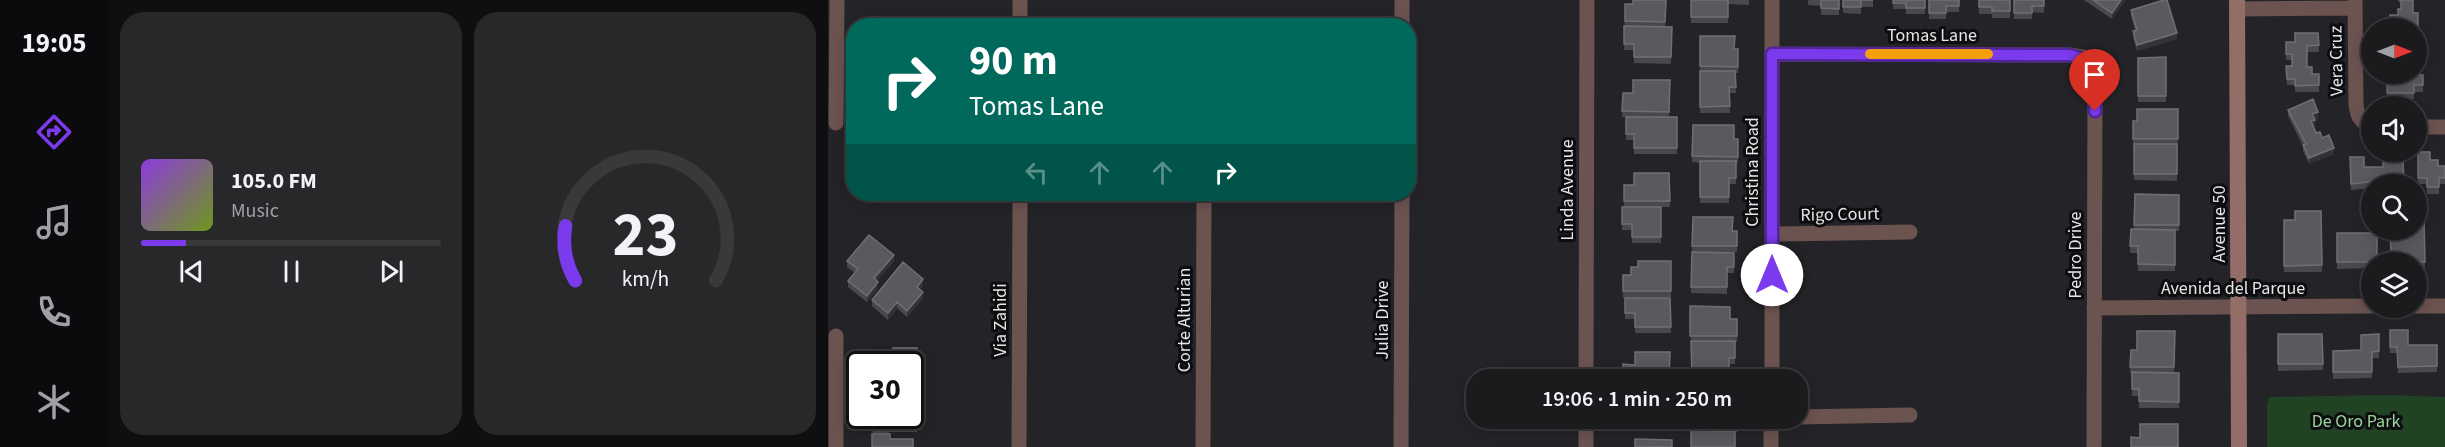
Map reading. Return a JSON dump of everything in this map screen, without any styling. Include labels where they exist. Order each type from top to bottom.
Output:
[{"type":"main road","name":"Avenue 50","points":[[2237,4],[2240,447]]},
{"type":"street","points":[[836,123],[837,0]]},
{"type":"street","points":[[1020,0],[1020,18]]},
{"type":"street","points":[[1402,0],[1402,18]]},
{"type":"street","name":"Linda Avenue","points":[[1586,369],[1587,0]]},
{"type":"street","name":"Christina Road","points":[[1772,0],[1772,369]]},
{"type":"street","points":[[2237,4],[2355,4]]},
{"type":"street","name":"Vera Cruz","points":[[2355,4],[2356,104],[2357,114],[2361,118]]},
{"type":"street","name":"Tomas Lane","points":[[1772,54],[2069,55],[2083,57],[2090,63]]},
{"type":"street","name":"Pedro Drive","points":[[2090,63],[2094,71],[2095,87],[2094,447]]},
{"type":"street","points":[[2427,127],[2445,127]]},
{"type":"street","name":"Via Zahidi","points":[[1019,447],[1020,201]]},
{"type":"street","name":"Corte Alturian","points":[[1203,447],[1204,201]]},
{"type":"street","name":"Julia Drive","points":[[1401,447],[1402,201]]},
{"type":"street","name":"Rigo Court","points":[[1772,234],[1910,232]]},
{"type":"street","name":"Avenida del Parque","points":[[2094,308],[2361,306]]},
{"type":"street","points":[[2427,306],[2445,306]]},
{"type":"street","points":[[836,336],[837,447]]},
{"type":"street","points":[[1808,417],[1910,415]]},
{"type":"street","points":[[1586,429],[1586,447]]},
{"type":"street","points":[[1771,447],[1772,429]]},
{"type":"green space","name":"De Oro Park","points":[[2386,395],[2445,397],[2445,447],[2267,447],[2269,397]]},
{"type":"building","points":[[1633,0],[1666,0],[1665,22],[1625,21],[1625,4],[1633,4]]},
{"type":"building","points":[[1691,0],[1728,0],[1728,17],[1691,17]]},
{"type":"building","points":[[1821,0],[1839,0],[1839,9],[1821,8]]},
{"type":"building","points":[[1843,0],[1861,0],[1861,7],[1843,7]]},
{"type":"building","points":[[1893,0],[1925,0],[1925,8],[1906,8],[1906,3],[1893,3]]},
{"type":"building","points":[[1929,0],[1959,0],[1959,6],[1946,6],[1946,13],[1929,13]]},
{"type":"building","points":[[1979,0],[2010,0],[2010,11],[1992,11],[1992,7],[1979,7]]},
{"type":"building","points":[[2014,0],[2044,0],[2044,6],[2032,6],[2032,13],[2014,13]]},
{"type":"building","points":[[2093,0],[2121,0],[2112,13]]},
{"type":"building","points":[[2167,0],[2177,33],[2137,45],[2133,31],[2137,30],[2131,10]]},
{"type":"building","points":[[2401,0],[2413,0],[2413,13],[2418,13],[2418,18],[2390,18],[2390,15],[2398,15],[2398,9],[2401,9]]},
{"type":"building","points":[[1624,26],[1672,27],[1671,57],[1634,57],[1634,44],[1624,44]]},
{"type":"building","points":[[2295,33],[2318,33],[2319,45],[2307,46],[2307,67],[2312,67],[2312,74],[2319,74],[2319,85],[2295,86],[2295,79],[2287,79],[2286,66],[2292,66],[2292,54],[2286,54],[2286,42],[2295,42]]},
{"type":"building","points":[[1700,36],[1735,36],[1734,49],[1738,49],[1738,67],[1700,66]]},
{"type":"building","points":[[2166,57],[2166,96],[2138,96],[2138,58]]},
{"type":"building","points":[[1700,71],[1735,71],[1736,87],[1729,87],[1730,106],[1700,107]]},
{"type":"building","points":[[1633,80],[1670,80],[1669,112],[1622,111],[1623,93],[1633,93]]},
{"type":"building","points":[[2387,84],[2423,84],[2414,85],[2414,93],[2387,93]]},
{"type":"building","points":[[2313,99],[2318,112],[2312,114],[2315,120],[2311,121],[2316,133],[2320,132],[2322,138],[2329,135],[2334,148],[2309,158],[2303,145],[2306,144],[2288,110]]},
{"type":"building","points":[[2137,109],[2178,109],[2178,139],[2133,139],[2133,121],[2137,121]]},
{"type":"building","points":[[1626,117],[1677,117],[1677,148],[1634,148],[1634,134],[1626,134]]},
{"type":"building","points":[[1693,125],[1734,125],[1734,139],[1738,139],[1738,157],[1692,156]]},
{"type":"building","points":[[2134,144],[2177,144],[2177,174],[2134,174]]},
{"type":"building","points":[[2427,152],[2430,152],[2430,160],[2438,160],[2438,166],[2445,166],[2445,178],[2439,178],[2439,187],[2427,187],[2427,174],[2418,174],[2418,162],[2427,162]]},
{"type":"building","points":[[2350,157],[2361,157],[2364,167],[2383,167],[2383,162],[2403,162],[2404,174],[2361,174],[2361,183],[2351,184]]},
{"type":"building","points":[[1700,161],[1736,161],[1736,178],[1729,178],[1729,197],[1700,197]]},
{"type":"building","points":[[1634,173],[1669,173],[1670,201],[1624,201],[1624,185],[1634,185]]},
{"type":"building","points":[[2135,194],[2179,195],[2179,225],[2134,225]]},
{"type":"building","points":[[1622,207],[1661,207],[1661,237],[1632,237],[1632,224],[1622,224]]},
{"type":"building","points":[[2295,211],[2321,211],[2322,265],[2284,266],[2284,220],[2295,220]]},
{"type":"building","points":[[1693,217],[1733,217],[1732,231],[1737,231],[1737,246],[1692,246]]},
{"type":"building","points":[[2131,229],[2175,230],[2175,265],[2138,264],[2138,246],[2130,246]]},
{"type":"building","points":[[2337,233],[2361,233],[2361,240],[2377,240],[2377,252],[2361,252],[2361,262],[2337,262]]},
{"type":"building","points":[[869,235],[894,255],[874,278],[878,282],[867,296],[848,281],[858,269],[847,261]]},
{"type":"building","points":[[2390,240],[2425,240],[2425,252],[2391,252]]},
{"type":"building","points":[[1692,252],[1734,253],[1734,267],[1727,267],[1727,287],[1691,287]]},
{"type":"building","points":[[1638,261],[1671,261],[1671,291],[1623,291],[1623,275],[1631,275],[1631,267],[1638,267]]},
{"type":"building","points":[[903,262],[923,279],[917,287],[923,292],[907,311],[897,302],[888,313],[872,300]]},
{"type":"building","points":[[1625,298],[1670,298],[1671,327],[1635,327],[1635,313],[1625,313]]},
{"type":"building","points":[[1690,306],[1730,307],[1730,319],[1737,319],[1737,336],[1690,336]]},
{"type":"building","points":[[2390,330],[2408,330],[2408,345],[2437,345],[2437,366],[2398,367],[2397,347],[2390,347]]},
{"type":"building","points":[[2137,331],[2175,331],[2174,367],[2130,367],[2131,350],[2137,350]]},
{"type":"building","points":[[2278,334],[2322,334],[2323,364],[2278,364]]},
{"type":"building","points":[[2379,334],[2379,351],[2372,352],[2372,372],[2333,372],[2333,351],[2361,350],[2361,335]]},
{"type":"building","points":[[1691,341],[1735,341],[1735,358],[1729,358],[1729,369],[1692,369]]},
{"type":"building","points":[[893,348],[917,348],[917,351],[893,351]]},
{"type":"building","points":[[1635,352],[1670,352],[1669,369],[1623,369],[1623,364],[1635,365]]},
{"type":"building","points":[[2132,372],[2179,373],[2179,402],[2139,401],[2139,389],[2132,389]]},
{"type":"building","points":[[2140,424],[2178,424],[2178,447],[2131,447],[2131,437],[2140,438]]},
{"type":"building","points":[[1691,430],[1735,431],[1735,447],[1691,447]]},
{"type":"building","points":[[872,434],[890,434],[890,439],[913,439],[913,447],[872,447]]},
{"type":"building","points":[[1635,439],[1672,440],[1672,447],[1635,447]]},
{"type":"slow traffic","points":[[1870,54],[1988,54]]},
{"type":"route","points":[[1772,275],[1772,54],[2069,55],[2083,57],[2094,71],[2095,111]]}]
